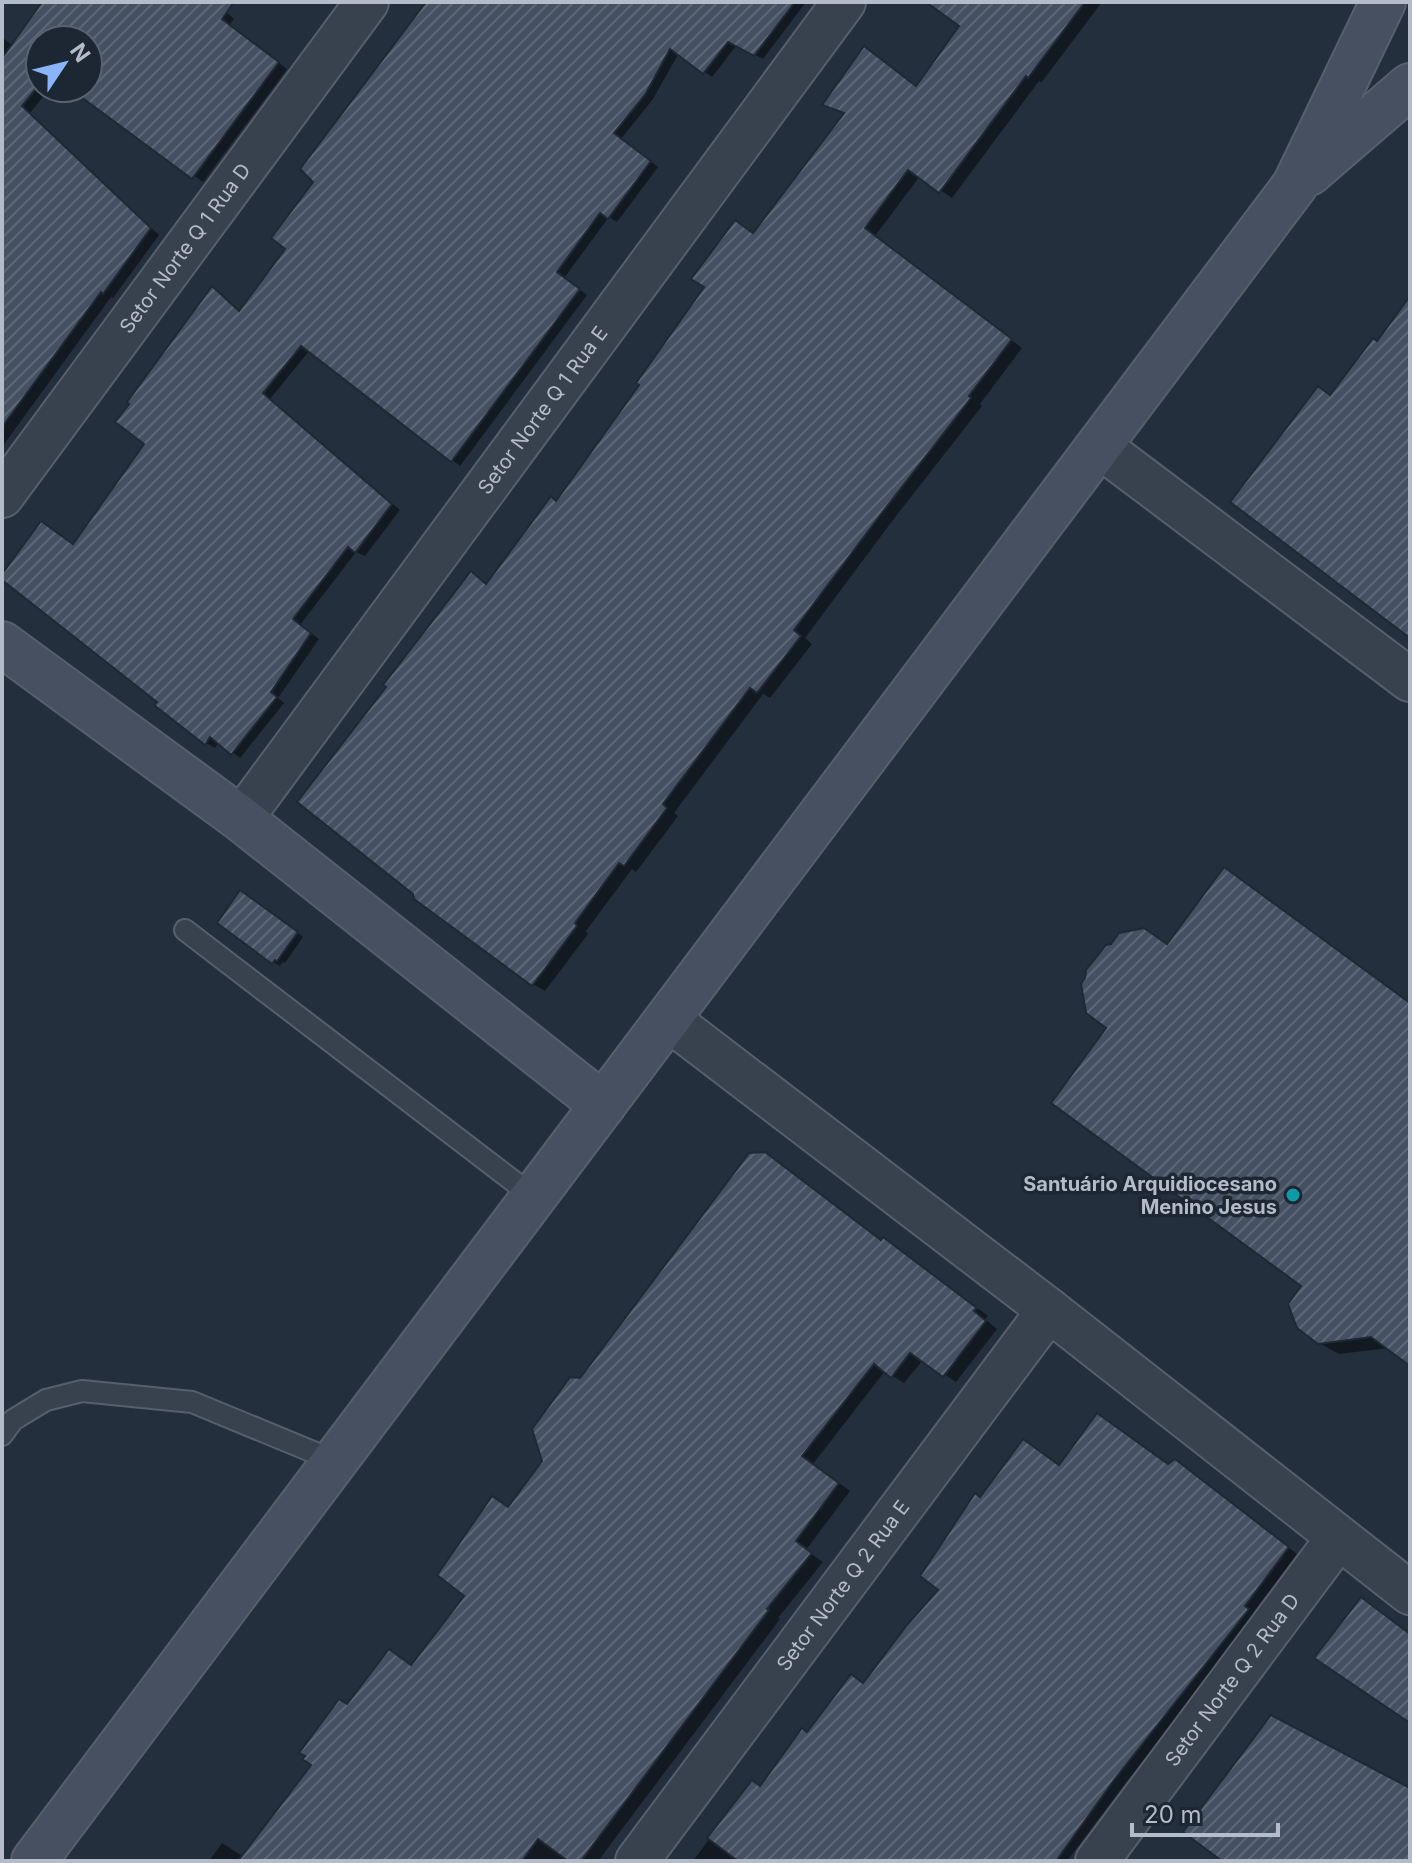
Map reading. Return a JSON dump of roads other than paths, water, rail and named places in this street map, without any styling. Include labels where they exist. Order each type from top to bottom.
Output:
[{"type":"street","name":"Setor Norte Q 1 Rua D","points":[[2,496],[367,2]]},
{"type":"street","name":"Setor Norte Q 1 Rua E","points":[[241,819],[844,2]]},
{"type":"street","points":[[34,1861],[1295,185],[1383,2]]},
{"type":"street","points":[[1295,185],[1410,86]]},
{"type":"street","points":[[1099,446],[1410,680]]},
{"type":"street","points":[[2,644],[241,819],[603,1105]]},
{"type":"street","points":[[668,1019],[1049,1310],[1410,1593]]},
{"type":"street","name":"Setor Norte Q 2 Rua E","points":[[637,1861],[1049,1310]]},
{"type":"street","name":"Setor Norte Q 2 Rua D","points":[[1097,1861],[1338,1538]]},
{"type":"lane","points":[[185,930],[534,1197]]},
{"type":"lane","points":[[2,1435],[13,1420],[46,1400],[82,1391],[192,1402],[335,1461]]},
{"type":"place","name":"Santuário Arquidiocesano Menino Jesus","points":[[1293,1195]]}]
